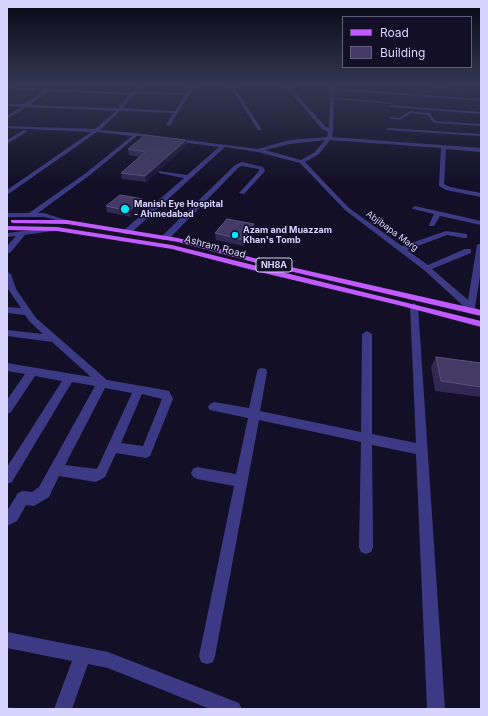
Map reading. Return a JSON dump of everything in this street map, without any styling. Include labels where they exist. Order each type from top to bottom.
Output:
[{"type":"main road","points":[[7,222],[33,218]]},
{"type":"main road","name":"Ashram Road","points":[[33,218],[164,238],[268,264],[475,310]]},
{"type":"main road","points":[[7,228],[23,231]]},
{"type":"main road","name":"Ashram Road","points":[[57,230],[172,247],[264,271],[414,306],[481,324]]},
{"type":"street","points":[[7,193],[96,131],[110,118]]},
{"type":"street","points":[[168,125],[172,118]]},
{"type":"street","points":[[253,118],[260,129]]},
{"type":"street","points":[[316,118],[324,128],[331,131]]},
{"type":"street","points":[[168,138],[258,150],[302,162],[317,153],[329,138],[332,118]]},
{"type":"street","points":[[387,142],[390,118]]},
{"type":"street","points":[[431,118],[434,122],[481,125]]},
{"type":"street","points":[[7,127],[96,131],[160,137]]},
{"type":"street","points":[[388,129],[481,135]]},
{"type":"street","points":[[7,142],[26,131]]},
{"type":"street","points":[[7,215],[33,218],[137,134]]},
{"type":"street","points":[[258,150],[290,142],[329,138],[481,150]]},
{"type":"street","points":[[127,232],[223,146]]},
{"type":"street","points":[[444,147],[441,185],[448,189],[481,195]]},
{"type":"street","name":"Abjibapa Marg","points":[[302,162],[347,209],[427,268],[475,310]]},
{"type":"street","points":[[164,238],[238,165],[261,168],[262,170],[242,193]]},
{"type":"street","points":[[161,172],[188,177]]},
{"type":"street","points":[[415,208],[481,223]]},
{"type":"street","points":[[432,226],[438,213]]},
{"type":"street","points":[[7,235],[23,231],[57,230]]},
{"type":"street","points":[[7,251],[23,231]]},
{"type":"street","points":[[402,249],[446,233],[464,236]]},
{"type":"street","points":[[475,310],[481,245]]},
{"type":"street","points":[[427,268],[468,251]]},
{"type":"street","points":[[7,275],[12,289],[28,312],[53,339],[103,382]]},
{"type":"street","points":[[414,306],[436,709]]},
{"type":"street","points":[[7,310],[28,312]]},
{"type":"street","points":[[7,333],[53,339]]},
{"type":"street","points":[[366,547],[365,438],[367,334]]},
{"type":"street","points":[[7,367],[103,382],[165,394],[168,398],[148,450],[146,452],[113,446]]},
{"type":"street","points":[[7,409],[34,371]]},
{"type":"street","points":[[207,656],[262,372]]},
{"type":"street","points":[[7,478],[70,377]]},
{"type":"street","points":[[7,519],[12,516],[24,498],[34,499],[44,492],[103,382]]},
{"type":"street","points":[[56,470],[99,475],[139,389]]},
{"type":"street","points":[[214,407],[254,414],[422,450]]},
{"type":"street","points":[[197,473],[241,482]]},
{"type":"street","points":[[7,640],[108,660],[233,709]]},
{"type":"street","points":[[63,709],[83,655]]},
{"type":"building","points":[[145,135],[186,140],[145,176],[121,173],[145,152],[128,149]]},
{"type":"building","points":[[120,195],[143,199],[129,211],[106,206]]},
{"type":"building","points":[[227,219],[254,224],[243,240],[215,233]]},
{"type":"building","points":[[436,357],[481,363],[481,387],[441,381]]},
{"type":"place","name":"Manish Eye Hospital - Ahmedabad","points":[[125,209]]},
{"type":"place","name":"Azam and Muazzam Khan's Tomb","points":[[235,235]]}]
